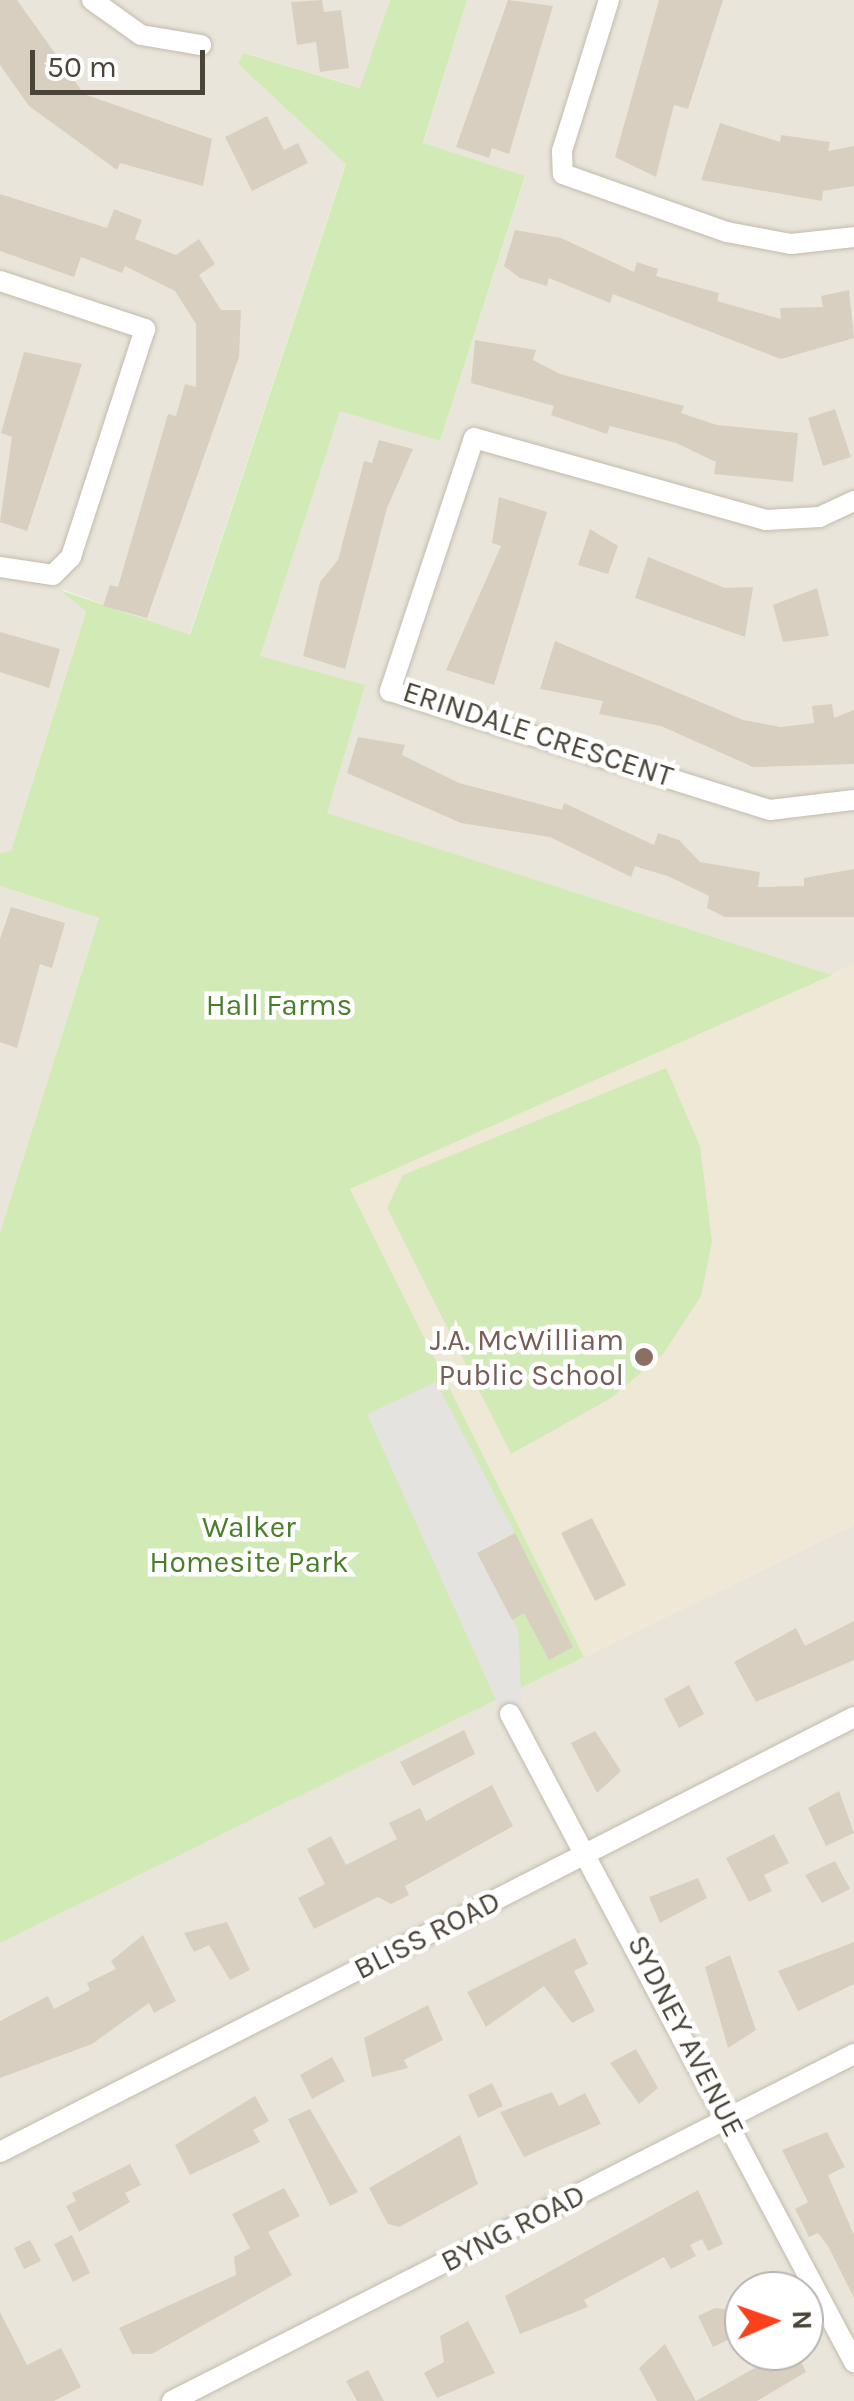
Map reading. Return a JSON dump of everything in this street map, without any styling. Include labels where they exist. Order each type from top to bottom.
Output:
[{"type":"street","points":[[92,0],[141,35],[201,45]]},
{"type":"street","points":[[609,0],[562,152],[563,174],[727,232],[791,244],[854,236]]},
{"type":"street","points":[[0,281],[145,329],[71,558],[53,574],[0,566]]},
{"type":"street","name":"ERINDALE CRESCENT","points":[[854,501],[820,517],[766,520],[474,438],[390,690],[770,810],[854,800]]},
{"type":"street","name":"SYDNEY AVENUE","points":[[510,1714],[590,1852],[854,2362]]},
{"type":"street","name":"BLISS ROAD","points":[[0,2152],[854,1717]]},
{"type":"street","name":"BYNG ROAD","points":[[172,2401],[854,2054]]},
{"type":"shaded area","points":[[0,0],[390,0],[361,88],[245,53],[238,64],[346,163],[189,636],[61,589],[86,610],[11,851],[0,853]]},
{"type":"shaded area","points":[[467,0],[854,0],[854,964],[832,975],[326,813],[259,657],[340,410],[440,441],[525,177],[423,144]]},
{"type":"shaded area","points":[[0,886],[99,918],[0,1232]]},
{"type":"shaded area","name":"J.A. McWilliam Public School","points":[[854,964],[854,1525],[584,1657],[350,1189]]},
{"type":"shaded area","points":[[436,1382],[515,1533],[478,1553],[518,1630],[522,1711],[504,1718],[367,1414]]},
{"type":"shaded area","points":[[854,1525],[854,2401],[0,2401],[0,1943]]},
{"type":"green space","points":[[390,0],[467,0],[423,143],[525,176],[440,441],[340,411],[260,656],[365,685],[327,813],[832,975],[350,1189],[584,1657],[0,1943],[0,1232],[99,918],[0,886],[0,853],[11,851],[86,611],[60,590],[190,635],[346,164],[238,64],[244,53],[360,88]]},
{"type":"green space","points":[[666,1068],[700,1146],[712,1241],[701,1296],[663,1354],[611,1398],[511,1454],[387,1208],[403,1175]]},
{"type":"building","points":[[0,0],[17,0],[84,94],[212,139],[203,186],[120,163],[117,170],[29,106],[0,65]]},
{"type":"building","points":[[322,0],[324,12],[341,10],[349,68],[320,72],[316,42],[297,45],[291,2]]},
{"type":"building","points":[[508,0],[553,6],[509,154],[492,148],[489,158],[456,147]]},
{"type":"building","points":[[659,0],[723,0],[688,109],[674,105],[656,177],[615,157]]},
{"type":"building","points":[[267,116],[284,150],[298,143],[308,163],[252,191],[225,137]]},
{"type":"building","points":[[720,123],[780,142],[781,135],[830,142],[828,151],[854,146],[854,186],[823,191],[822,201],[701,180]]},
{"type":"building","points":[[0,194],[107,228],[114,209],[142,220],[135,239],[176,255],[199,239],[215,264],[199,275],[221,310],[241,310],[239,357],[147,618],[103,606],[110,585],[118,587],[168,414],[176,416],[185,384],[196,387],[196,324],[175,291],[125,266],[122,273],[81,257],[74,277],[0,251]]},
{"type":"building","points":[[515,230],[561,238],[634,272],[637,262],[658,269],[656,276],[719,293],[717,301],[781,319],[780,308],[823,307],[821,296],[849,290],[854,338],[781,359],[613,294],[610,303],[549,278],[547,286],[520,278],[504,266]]},
{"type":"building","points":[[475,340],[536,350],[533,360],[560,374],[684,406],[681,413],[717,425],[798,433],[793,482],[714,474],[716,462],[676,443],[610,426],[607,434],[551,415],[554,406],[471,383]]},
{"type":"building","points":[[24,352],[82,364],[27,531],[0,522],[12,437],[1,433]]},
{"type":"building","points":[[835,409],[851,457],[823,466],[808,418]]},
{"type":"building","points":[[379,440],[413,449],[387,508],[345,669],[303,656],[320,582],[338,560],[364,461],[372,463]]},
{"type":"building","points":[[499,497],[547,512],[494,685],[446,670],[501,546],[492,543]]},
{"type":"building","points":[[590,529],[618,546],[608,574],[578,565]]},
{"type":"building","points":[[648,557],[725,588],[753,587],[745,637],[635,598]]},
{"type":"building","points":[[817,588],[829,636],[783,642],[773,605]]},
{"type":"building","points":[[0,632],[60,649],[49,688],[0,672]]},
{"type":"building","points":[[555,641],[743,720],[781,727],[814,723],[812,706],[832,704],[834,718],[854,710],[854,764],[753,767],[661,726],[599,714],[603,701],[540,689]]},
{"type":"building","points":[[358,737],[405,745],[402,755],[459,783],[562,810],[564,803],[654,845],[658,833],[679,840],[700,862],[760,872],[758,887],[804,886],[804,878],[854,869],[854,917],[725,917],[707,908],[709,896],[670,877],[635,866],[631,877],[550,837],[461,823],[347,773]]},
{"type":"building","points":[[11,907],[65,923],[52,968],[40,964],[17,1048],[0,1042],[0,939]]},
{"type":"building","points":[[592,1518],[626,1585],[595,1601],[561,1533]]},
{"type":"building","points":[[515,1533],[573,1647],[549,1660],[524,1613],[512,1620],[477,1553]]},
{"type":"building","points":[[854,1621],[854,1660],[756,1702],[734,1662],[796,1628],[805,1646]]},
{"type":"building","points":[[689,1685],[704,1714],[679,1728],[664,1699]]},
{"type":"building","points":[[464,1730],[475,1754],[413,1786],[400,1762]]},
{"type":"building","points":[[595,1731],[621,1771],[597,1793],[571,1743]]},
{"type":"building","points":[[492,1785],[513,1826],[405,1886],[409,1895],[391,1904],[378,1897],[314,1929],[298,1898],[325,1884],[307,1849],[331,1836],[346,1865],[397,1839],[389,1823],[420,1808],[426,1821]]},
{"type":"building","points":[[839,1791],[854,1833],[826,1846],[808,1808]]},
{"type":"building","points":[[774,1834],[789,1863],[764,1875],[772,1891],[749,1902],[726,1858]]},
{"type":"building","points":[[835,1861],[850,1889],[822,1903],[805,1875]]},
{"type":"building","points":[[698,1878],[707,1898],[660,1923],[649,1897]]},
{"type":"building","points":[[227,1922],[250,1970],[230,1980],[209,1945],[194,1952],[184,1933]]},
{"type":"building","points":[[143,1935],[176,2001],[154,2013],[149,2003],[92,2044],[0,2078],[0,2021],[48,1996],[54,2009],[90,1990],[87,1983],[116,1969],[111,1961]]},
{"type":"building","points":[[575,1938],[588,1964],[574,1971],[595,2011],[572,2023],[544,1986],[486,2027],[467,1992]]},
{"type":"building","points":[[854,1942],[854,1984],[798,2011],[778,1971]]},
{"type":"building","points":[[730,1955],[756,2030],[728,2048],[705,1967]]},
{"type":"building","points":[[428,2005],[443,2040],[404,2060],[408,2068],[372,2077],[364,2038]]},
{"type":"building","points":[[636,2049],[658,2088],[639,2104],[610,2063]]},
{"type":"building","points":[[332,2057],[345,2081],[312,2099],[300,2075]]},
{"type":"building","points":[[492,2083],[503,2106],[478,2118],[468,2095]]},
{"type":"building","points":[[552,2092],[559,2106],[585,2093],[601,2124],[524,2157],[500,2112]]},
{"type":"building","points":[[255,2096],[269,2121],[253,2130],[260,2142],[190,2175],[175,2145]]},
{"type":"building","points":[[310,2109],[358,2192],[330,2206],[288,2119]]},
{"type":"building","points":[[827,2132],[845,2167],[828,2175],[854,2235],[854,2298],[828,2246],[818,2233],[809,2237],[795,2209],[808,2202],[782,2150]]},
{"type":"building","points":[[460,2135],[478,2184],[399,2227],[388,2224],[369,2188]]},
{"type":"building","points":[[130,2164],[141,2185],[125,2193],[130,2202],[79,2232],[66,2206],[76,2201],[72,2193]]},
{"type":"building","points":[[284,2188],[300,2216],[268,2232],[292,2275],[152,2354],[132,2354],[119,2328],[236,2275],[234,2257],[250,2248],[232,2214]]},
{"type":"building","points":[[698,2190],[723,2244],[708,2251],[702,2239],[690,2245],[696,2256],[671,2269],[664,2257],[584,2300],[588,2307],[520,2334],[505,2296]]},
{"type":"building","points":[[72,2235],[90,2273],[73,2282],[54,2244]]},
{"type":"building","points":[[30,2240],[41,2261],[24,2269],[14,2248]]},
{"type":"building","points":[[715,2308],[724,2309],[724,2342],[713,2347],[698,2316]]},
{"type":"building","points":[[0,2312],[27,2365],[61,2348],[81,2387],[54,2401],[0,2401]]},
{"type":"building","points":[[468,2321],[495,2373],[437,2398],[424,2373],[444,2362],[440,2336]]},
{"type":"building","points":[[665,2344],[696,2401],[657,2401],[639,2368]]},
{"type":"building","points":[[368,2370],[384,2401],[357,2401],[346,2381]]},
{"type":"building","points":[[749,2371],[806,2371],[757,2401],[696,2401]]},
{"type":"place","name":"J.A. McWilliam Public School","points":[[644,1357]]},
{"type":"park label","name":"Hall Farms","points":[[279,1005]]},
{"type":"park label","name":"Walker Homesite Park","points":[[249,1544]]}]
